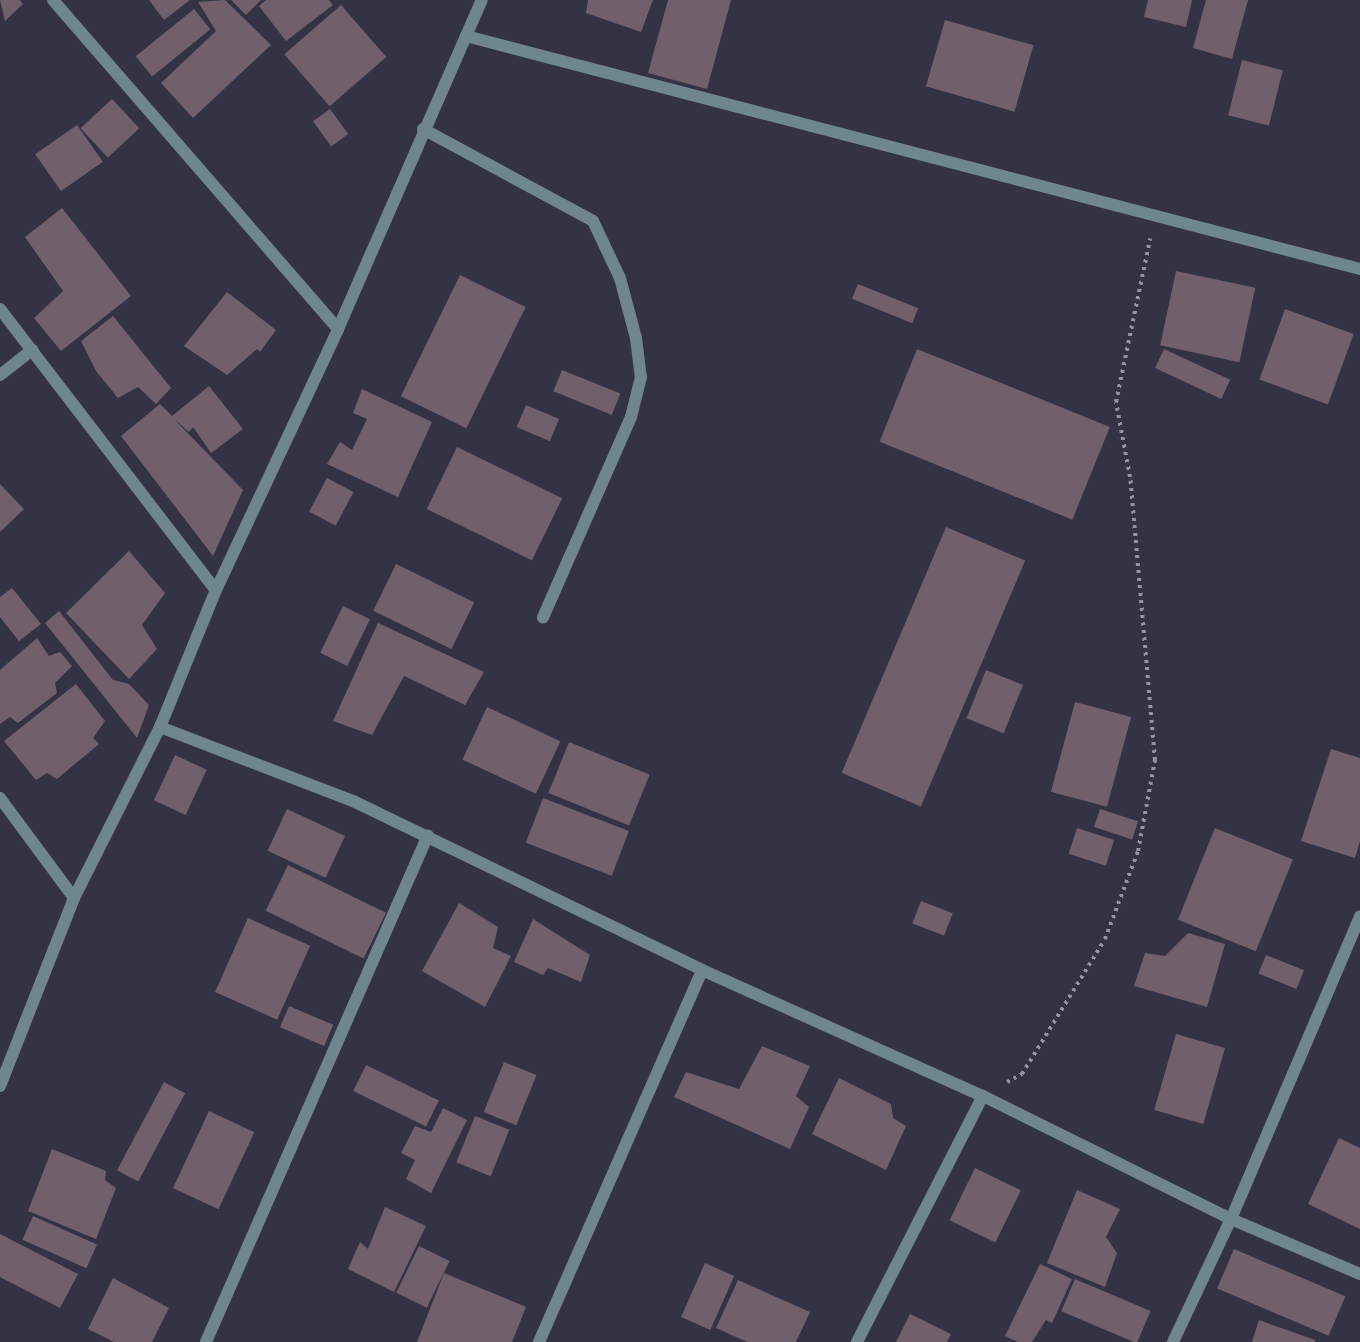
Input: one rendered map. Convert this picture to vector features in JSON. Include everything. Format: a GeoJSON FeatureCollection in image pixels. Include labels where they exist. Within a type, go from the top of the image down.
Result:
{"type":"FeatureCollection","features":[{"type":"Feature","properties":{"kind":"street"},"geometry":{"type":"LineString","coordinates":[[53,0],[338,329]]}},
{"type":"Feature","properties":{"kind":"street"},"geometry":{"type":"LineString","coordinates":[[0,1086],[74,898],[160,727],[216,590],[338,329],[423,129],[482,0]]}},
{"type":"Feature","properties":{"kind":"street"},"geometry":{"type":"LineString","coordinates":[[466,36],[1360,269]]}},
{"type":"Feature","properties":{"kind":"street"},"geometry":{"type":"LineString","coordinates":[[423,129],[593,221],[620,278],[636,338],[641,377],[631,417],[543,617]]}},
{"type":"Feature","properties":{"kind":"street"},"geometry":{"type":"LineString","coordinates":[[0,309],[216,590]]}},
{"type":"Feature","properties":{"kind":"street"},"geometry":{"type":"LineString","coordinates":[[0,375],[32,350]]}},
{"type":"Feature","properties":{"kind":"street"},"geometry":{"type":"LineString","coordinates":[[160,727],[428,835],[702,970],[983,1096],[1231,1219],[1360,1274]]}},
{"type":"Feature","properties":{"kind":"street"},"geometry":{"type":"LineString","coordinates":[[0,798],[74,898]]}},
{"type":"Feature","properties":{"kind":"street"},"geometry":{"type":"LineString","coordinates":[[206,1342],[428,835]]}},
{"type":"Feature","properties":{"kind":"street"},"geometry":{"type":"LineString","coordinates":[[1173,1342],[1231,1219],[1360,916]]}},
{"type":"Feature","properties":{"kind":"street"},"geometry":{"type":"LineString","coordinates":[[539,1342],[702,970]]}},
{"type":"Feature","properties":{"kind":"street"},"geometry":{"type":"LineString","coordinates":[[857,1342],[983,1096]]}},
{"type":"Feature","properties":{"kind":"path"},"geometry":{"type":"LineString","coordinates":[[983,1096],[1022,1074],[1105,939],[1138,851],[1155,760],[1130,477],[1116,402],[1155,217]]}},
{"type":"Feature","properties":{"kind":"building"},"geometry":{"type":"Polygon","coordinates":[[[0,0],[20,0],[23,4],[5,21],[0,0]]]}},
{"type":"Feature","properties":{"kind":"building"},"geometry":{"type":"Polygon","coordinates":[[[149,0],[190,0],[164,20],[149,0]]]}},
{"type":"Feature","properties":{"kind":"building"},"geometry":{"type":"Polygon","coordinates":[[[225,0],[271,45],[193,118],[161,83],[216,31],[198,2],[225,0]]]}},
{"type":"Feature","properties":{"kind":"building"},"geometry":{"type":"Polygon","coordinates":[[[231,0],[261,0],[246,15],[231,0]]]}},
{"type":"Feature","properties":{"kind":"building"},"geometry":{"type":"Polygon","coordinates":[[[266,0],[329,0],[333,5],[286,41],[259,6],[266,0]]]}},
{"type":"Feature","properties":{"kind":"building"},"geometry":{"type":"Polygon","coordinates":[[[588,0],[653,0],[641,32],[586,13],[588,0]]]}},
{"type":"Feature","properties":{"kind":"building"},"geometry":{"type":"Polygon","coordinates":[[[668,0],[731,0],[707,89],[648,73],[668,0]]]}},
{"type":"Feature","properties":{"kind":"building"},"geometry":{"type":"Polygon","coordinates":[[[1148,0],[1192,0],[1186,27],[1144,17],[1148,0]]]}},
{"type":"Feature","properties":{"kind":"building"},"geometry":{"type":"Polygon","coordinates":[[[1206,0],[1248,0],[1232,59],[1193,48],[1206,0]]]}},
{"type":"Feature","properties":{"kind":"building"},"geometry":{"type":"Polygon","coordinates":[[[341,5],[386,57],[330,106],[284,54],[341,5]]]}},
{"type":"Feature","properties":{"kind":"building"},"geometry":{"type":"Polygon","coordinates":[[[194,9],[210,29],[152,76],[136,56],[194,9]]]}},
{"type":"Feature","properties":{"kind":"building"},"geometry":{"type":"Polygon","coordinates":[[[945,20],[1033,45],[1014,112],[926,86],[945,20]]]}},
{"type":"Feature","properties":{"kind":"building"},"geometry":{"type":"Polygon","coordinates":[[[1242,60],[1283,70],[1269,125],[1228,115],[1242,60]]]}},
{"type":"Feature","properties":{"kind":"building"},"geometry":{"type":"Polygon","coordinates":[[[112,99],[139,128],[108,158],[81,128],[112,99]]]}},
{"type":"Feature","properties":{"kind":"building"},"geometry":{"type":"Polygon","coordinates":[[[330,109],[348,134],[331,146],[313,121],[330,109]]]}},
{"type":"Feature","properties":{"kind":"building"},"geometry":{"type":"Polygon","coordinates":[[[77,125],[103,162],[61,191],[35,154],[77,125]]]}},
{"type":"Feature","properties":{"kind":"building"},"geometry":{"type":"Polygon","coordinates":[[[62,208],[131,296],[61,351],[34,318],[63,291],[25,237],[62,208]]]}},
{"type":"Feature","properties":{"kind":"building"},"geometry":{"type":"Polygon","coordinates":[[[1176,271],[1255,288],[1239,362],[1160,345],[1176,271]]]}},
{"type":"Feature","properties":{"kind":"building"},"geometry":{"type":"Polygon","coordinates":[[[460,275],[526,307],[466,428],[401,396],[460,275]]]}},
{"type":"Feature","properties":{"kind":"building"},"geometry":{"type":"Polygon","coordinates":[[[858,284],[918,308],[912,323],[852,299],[858,284]]]}},
{"type":"Feature","properties":{"kind":"building"},"geometry":{"type":"Polygon","coordinates":[[[227,292],[276,330],[260,352],[257,349],[227,375],[184,346],[227,292]]]}},
{"type":"Feature","properties":{"kind":"building"},"geometry":{"type":"Polygon","coordinates":[[[1285,309],[1354,334],[1328,404],[1259,379],[1285,309]]]}},
{"type":"Feature","properties":{"kind":"building"},"geometry":{"type":"Polygon","coordinates":[[[113,316],[171,388],[156,404],[138,387],[118,398],[96,371],[81,341],[113,316]]]}},
{"type":"Feature","properties":{"kind":"building"},"geometry":{"type":"Polygon","coordinates":[[[917,349],[1110,427],[1072,520],[880,442],[917,349]]]}},
{"type":"Feature","properties":{"kind":"building"},"geometry":{"type":"Polygon","coordinates":[[[1164,349],[1230,380],[1221,399],[1155,368],[1164,349]]]}},
{"type":"Feature","properties":{"kind":"building"},"geometry":{"type":"Polygon","coordinates":[[[562,370],[620,394],[612,415],[553,391],[562,370]]]}},
{"type":"Feature","properties":{"kind":"building"},"geometry":{"type":"Polygon","coordinates":[[[209,386],[243,429],[211,453],[193,427],[189,432],[174,419],[243,490],[213,556],[121,436],[160,404],[172,416],[209,386]]]}},
{"type":"Feature","properties":{"kind":"building"},"geometry":{"type":"Polygon","coordinates":[[[362,389],[432,422],[398,497],[327,464],[340,442],[352,450],[367,419],[353,413],[362,389]]]}},
{"type":"Feature","properties":{"kind":"building"},"geometry":{"type":"Polygon","coordinates":[[[526,405],[559,419],[550,441],[517,427],[526,405]]]}},
{"type":"Feature","properties":{"kind":"building"},"geometry":{"type":"Polygon","coordinates":[[[457,447],[562,498],[532,560],[427,509],[457,447]]]}},
{"type":"Feature","properties":{"kind":"building"},"geometry":{"type":"Polygon","coordinates":[[[327,478],[353,492],[336,526],[309,512],[327,478]]]}},
{"type":"Feature","properties":{"kind":"building"},"geometry":{"type":"Polygon","coordinates":[[[0,484],[24,509],[0,532],[0,484]]]}},
{"type":"Feature","properties":{"kind":"building"},"geometry":{"type":"Polygon","coordinates":[[[946,527],[1025,561],[921,806],[842,773],[946,527]]]}},
{"type":"Feature","properties":{"kind":"building"},"geometry":{"type":"Polygon","coordinates":[[[129,551],[165,593],[142,625],[157,649],[129,679],[66,613],[129,551]]]}},
{"type":"Feature","properties":{"kind":"building"},"geometry":{"type":"Polygon","coordinates":[[[396,564],[474,602],[451,649],[373,611],[396,564]]]}},
{"type":"Feature","properties":{"kind":"building"},"geometry":{"type":"Polygon","coordinates":[[[12,588],[41,624],[19,641],[0,617],[0,597],[12,588]]]}},
{"type":"Feature","properties":{"kind":"building"},"geometry":{"type":"Polygon","coordinates":[[[343,606],[370,619],[347,666],[320,653],[343,606]]]}},
{"type":"Feature","properties":{"kind":"building"},"geometry":{"type":"Polygon","coordinates":[[[59,611],[113,680],[129,684],[149,705],[137,738],[45,623],[59,611]]]}},
{"type":"Feature","properties":{"kind":"building"},"geometry":{"type":"Polygon","coordinates":[[[378,623],[484,672],[465,705],[404,676],[372,735],[333,721],[378,623]]]}},
{"type":"Feature","properties":{"kind":"building"},"geometry":{"type":"Polygon","coordinates":[[[37,638],[49,656],[60,652],[72,666],[55,683],[57,693],[18,723],[10,717],[0,724],[0,670],[37,638]]]}},
{"type":"Feature","properties":{"kind":"building"},"geometry":{"type":"Polygon","coordinates":[[[986,670],[1023,685],[1004,733],[967,718],[986,670]]]}},
{"type":"Feature","properties":{"kind":"building"},"geometry":{"type":"Polygon","coordinates":[[[76,684],[105,721],[93,738],[99,744],[57,779],[47,773],[36,780],[4,741],[76,684]]]}},
{"type":"Feature","properties":{"kind":"building"},"geometry":{"type":"Polygon","coordinates":[[[1075,702],[1131,717],[1107,807],[1051,792],[1075,702]]]}},
{"type":"Feature","properties":{"kind":"building"},"geometry":{"type":"Polygon","coordinates":[[[487,707],[560,741],[536,794],[462,760],[487,707]]]}},
{"type":"Feature","properties":{"kind":"building"},"geometry":{"type":"Polygon","coordinates":[[[569,742],[650,775],[629,826],[548,793],[569,742]]]}},
{"type":"Feature","properties":{"kind":"building"},"geometry":{"type":"Polygon","coordinates":[[[1331,749],[1360,758],[1360,841],[1355,858],[1301,841],[1331,749]]]}},
{"type":"Feature","properties":{"kind":"building"},"geometry":{"type":"Polygon","coordinates":[[[175,755],[207,770],[186,815],[154,800],[175,755]]]}},
{"type":"Feature","properties":{"kind":"building"},"geometry":{"type":"Polygon","coordinates":[[[543,798],[629,831],[612,876],[526,843],[543,798]]]}},
{"type":"Feature","properties":{"kind":"building"},"geometry":{"type":"Polygon","coordinates":[[[287,809],[345,836],[326,878],[268,851],[287,809]]]}},
{"type":"Feature","properties":{"kind":"building"},"geometry":{"type":"Polygon","coordinates":[[[1100,809],[1138,821],[1132,839],[1094,827],[1100,809]]]}},
{"type":"Feature","properties":{"kind":"building"},"geometry":{"type":"Polygon","coordinates":[[[1077,828],[1114,840],[1106,866],[1069,854],[1077,828]]]}},
{"type":"Feature","properties":{"kind":"building"},"geometry":{"type":"Polygon","coordinates":[[[1215,828],[1293,859],[1256,951],[1178,920],[1215,828]]]}},
{"type":"Feature","properties":{"kind":"building"},"geometry":{"type":"Polygon","coordinates":[[[288,865],[386,913],[364,959],[266,911],[288,865]]]}},
{"type":"Feature","properties":{"kind":"building"},"geometry":{"type":"Polygon","coordinates":[[[921,901],[953,913],[944,936],[912,923],[921,901]]]}},
{"type":"Feature","properties":{"kind":"building"},"geometry":{"type":"Polygon","coordinates":[[[459,903],[498,927],[493,948],[511,956],[485,1007],[422,971],[459,903]]]}},
{"type":"Feature","properties":{"kind":"building"},"geometry":{"type":"Polygon","coordinates":[[[248,918],[310,946],[277,1020],[215,992],[248,918]]]}},
{"type":"Feature","properties":{"kind":"building"},"geometry":{"type":"Polygon","coordinates":[[[533,919],[590,955],[581,982],[548,968],[543,975],[514,962],[533,919]]]}},
{"type":"Feature","properties":{"kind":"building"},"geometry":{"type":"Polygon","coordinates":[[[1188,933],[1225,944],[1207,1007],[1134,986],[1145,953],[1165,956],[1188,933]]]}},
{"type":"Feature","properties":{"kind":"building"},"geometry":{"type":"Polygon","coordinates":[[[1266,955],[1304,970],[1297,989],[1259,974],[1266,955]]]}},
{"type":"Feature","properties":{"kind":"building"},"geometry":{"type":"Polygon","coordinates":[[[289,1006],[333,1025],[324,1046],[280,1027],[289,1006]]]}},
{"type":"Feature","properties":{"kind":"building"},"geometry":{"type":"Polygon","coordinates":[[[1176,1034],[1225,1048],[1203,1124],[1154,1110],[1176,1034]]]}},
{"type":"Feature","properties":{"kind":"building"},"geometry":{"type":"Polygon","coordinates":[[[762,1046],[810,1066],[796,1096],[809,1107],[790,1149],[674,1097],[686,1072],[739,1089],[762,1046]]]}},
{"type":"Feature","properties":{"kind":"building"},"geometry":{"type":"Polygon","coordinates":[[[504,1062],[536,1075],[516,1125],[484,1112],[504,1062]]]}},
{"type":"Feature","properties":{"kind":"building"},"geometry":{"type":"Polygon","coordinates":[[[366,1065],[439,1101],[426,1127],[353,1091],[366,1065]]]}},
{"type":"Feature","properties":{"kind":"building"},"geometry":{"type":"Polygon","coordinates":[[[839,1078],[891,1104],[893,1118],[906,1126],[886,1170],[812,1134],[839,1078]]]}},
{"type":"Feature","properties":{"kind":"building"},"geometry":{"type":"Polygon","coordinates":[[[164,1082],[185,1093],[138,1182],[117,1170],[164,1082]]]}},
{"type":"Feature","properties":{"kind":"building"},"geometry":{"type":"Polygon","coordinates":[[[443,1108],[467,1120],[431,1193],[406,1179],[415,1160],[401,1153],[415,1126],[431,1132],[443,1108]]]}},
{"type":"Feature","properties":{"kind":"building"},"geometry":{"type":"Polygon","coordinates":[[[209,1111],[254,1132],[218,1209],[173,1188],[209,1111]]]}},
{"type":"Feature","properties":{"kind":"building"},"geometry":{"type":"Polygon","coordinates":[[[475,1116],[509,1130],[491,1176],[456,1162],[475,1116]]]}},
{"type":"Feature","properties":{"kind":"building"},"geometry":{"type":"Polygon","coordinates":[[[1339,1138],[1360,1148],[1360,1229],[1308,1204],[1339,1138]]]}},
{"type":"Feature","properties":{"kind":"building"},"geometry":{"type":"Polygon","coordinates":[[[52,1149],[106,1171],[105,1180],[116,1188],[96,1239],[28,1211],[52,1149]]]}},
{"type":"Feature","properties":{"kind":"building"},"geometry":{"type":"Polygon","coordinates":[[[975,1168],[1021,1190],[995,1242],[950,1220],[975,1168]]]}},
{"type":"Feature","properties":{"kind":"building"},"geometry":{"type":"Polygon","coordinates":[[[1077,1190],[1120,1209],[1106,1237],[1117,1253],[1105,1287],[1047,1263],[1077,1190]]]}},
{"type":"Feature","properties":{"kind":"building"},"geometry":{"type":"Polygon","coordinates":[[[385,1207],[426,1226],[394,1292],[348,1269],[360,1242],[368,1249],[385,1207]]]}},
{"type":"Feature","properties":{"kind":"building"},"geometry":{"type":"Polygon","coordinates":[[[33,1216],[97,1244],[86,1268],[22,1240],[33,1216]]]}},
{"type":"Feature","properties":{"kind":"building"},"geometry":{"type":"Polygon","coordinates":[[[0,1234],[78,1274],[60,1308],[0,1277],[0,1234]]]}},
{"type":"Feature","properties":{"kind":"building"},"geometry":{"type":"Polygon","coordinates":[[[419,1246],[450,1261],[427,1308],[396,1293],[419,1246]]]}},
{"type":"Feature","properties":{"kind":"building"},"geometry":{"type":"Polygon","coordinates":[[[1234,1249],[1345,1296],[1329,1336],[1217,1289],[1234,1249]]]}},
{"type":"Feature","properties":{"kind":"building"},"geometry":{"type":"Polygon","coordinates":[[[705,1263],[734,1276],[710,1330],[681,1317],[705,1263]]]}},
{"type":"Feature","properties":{"kind":"building"},"geometry":{"type":"Polygon","coordinates":[[[1040,1264],[1072,1279],[1052,1323],[1046,1320],[1032,1342],[1018,1342],[1005,1336],[1040,1264]]]}},
{"type":"Feature","properties":{"kind":"building"},"geometry":{"type":"Polygon","coordinates":[[[444,1273],[526,1307],[512,1342],[417,1342],[444,1273]]]}},
{"type":"Feature","properties":{"kind":"building"},"geometry":{"type":"Polygon","coordinates":[[[113,1278],[169,1308],[152,1342],[114,1342],[88,1329],[113,1278]]]}},
{"type":"Feature","properties":{"kind":"building"},"geometry":{"type":"Polygon","coordinates":[[[1075,1279],[1150,1311],[1137,1342],[1061,1311],[1075,1279]]]}},
{"type":"Feature","properties":{"kind":"building"},"geometry":{"type":"Polygon","coordinates":[[[738,1280],[810,1312],[796,1342],[747,1342],[716,1328],[738,1280]]]}},
{"type":"Feature","properties":{"kind":"building"},"geometry":{"type":"Polygon","coordinates":[[[910,1314],[951,1334],[947,1342],[896,1342],[910,1314]]]}},
{"type":"Feature","properties":{"kind":"building"},"geometry":{"type":"Polygon","coordinates":[[[1259,1320],[1315,1340],[1315,1342],[1252,1342],[1259,1320]]]}}]}
